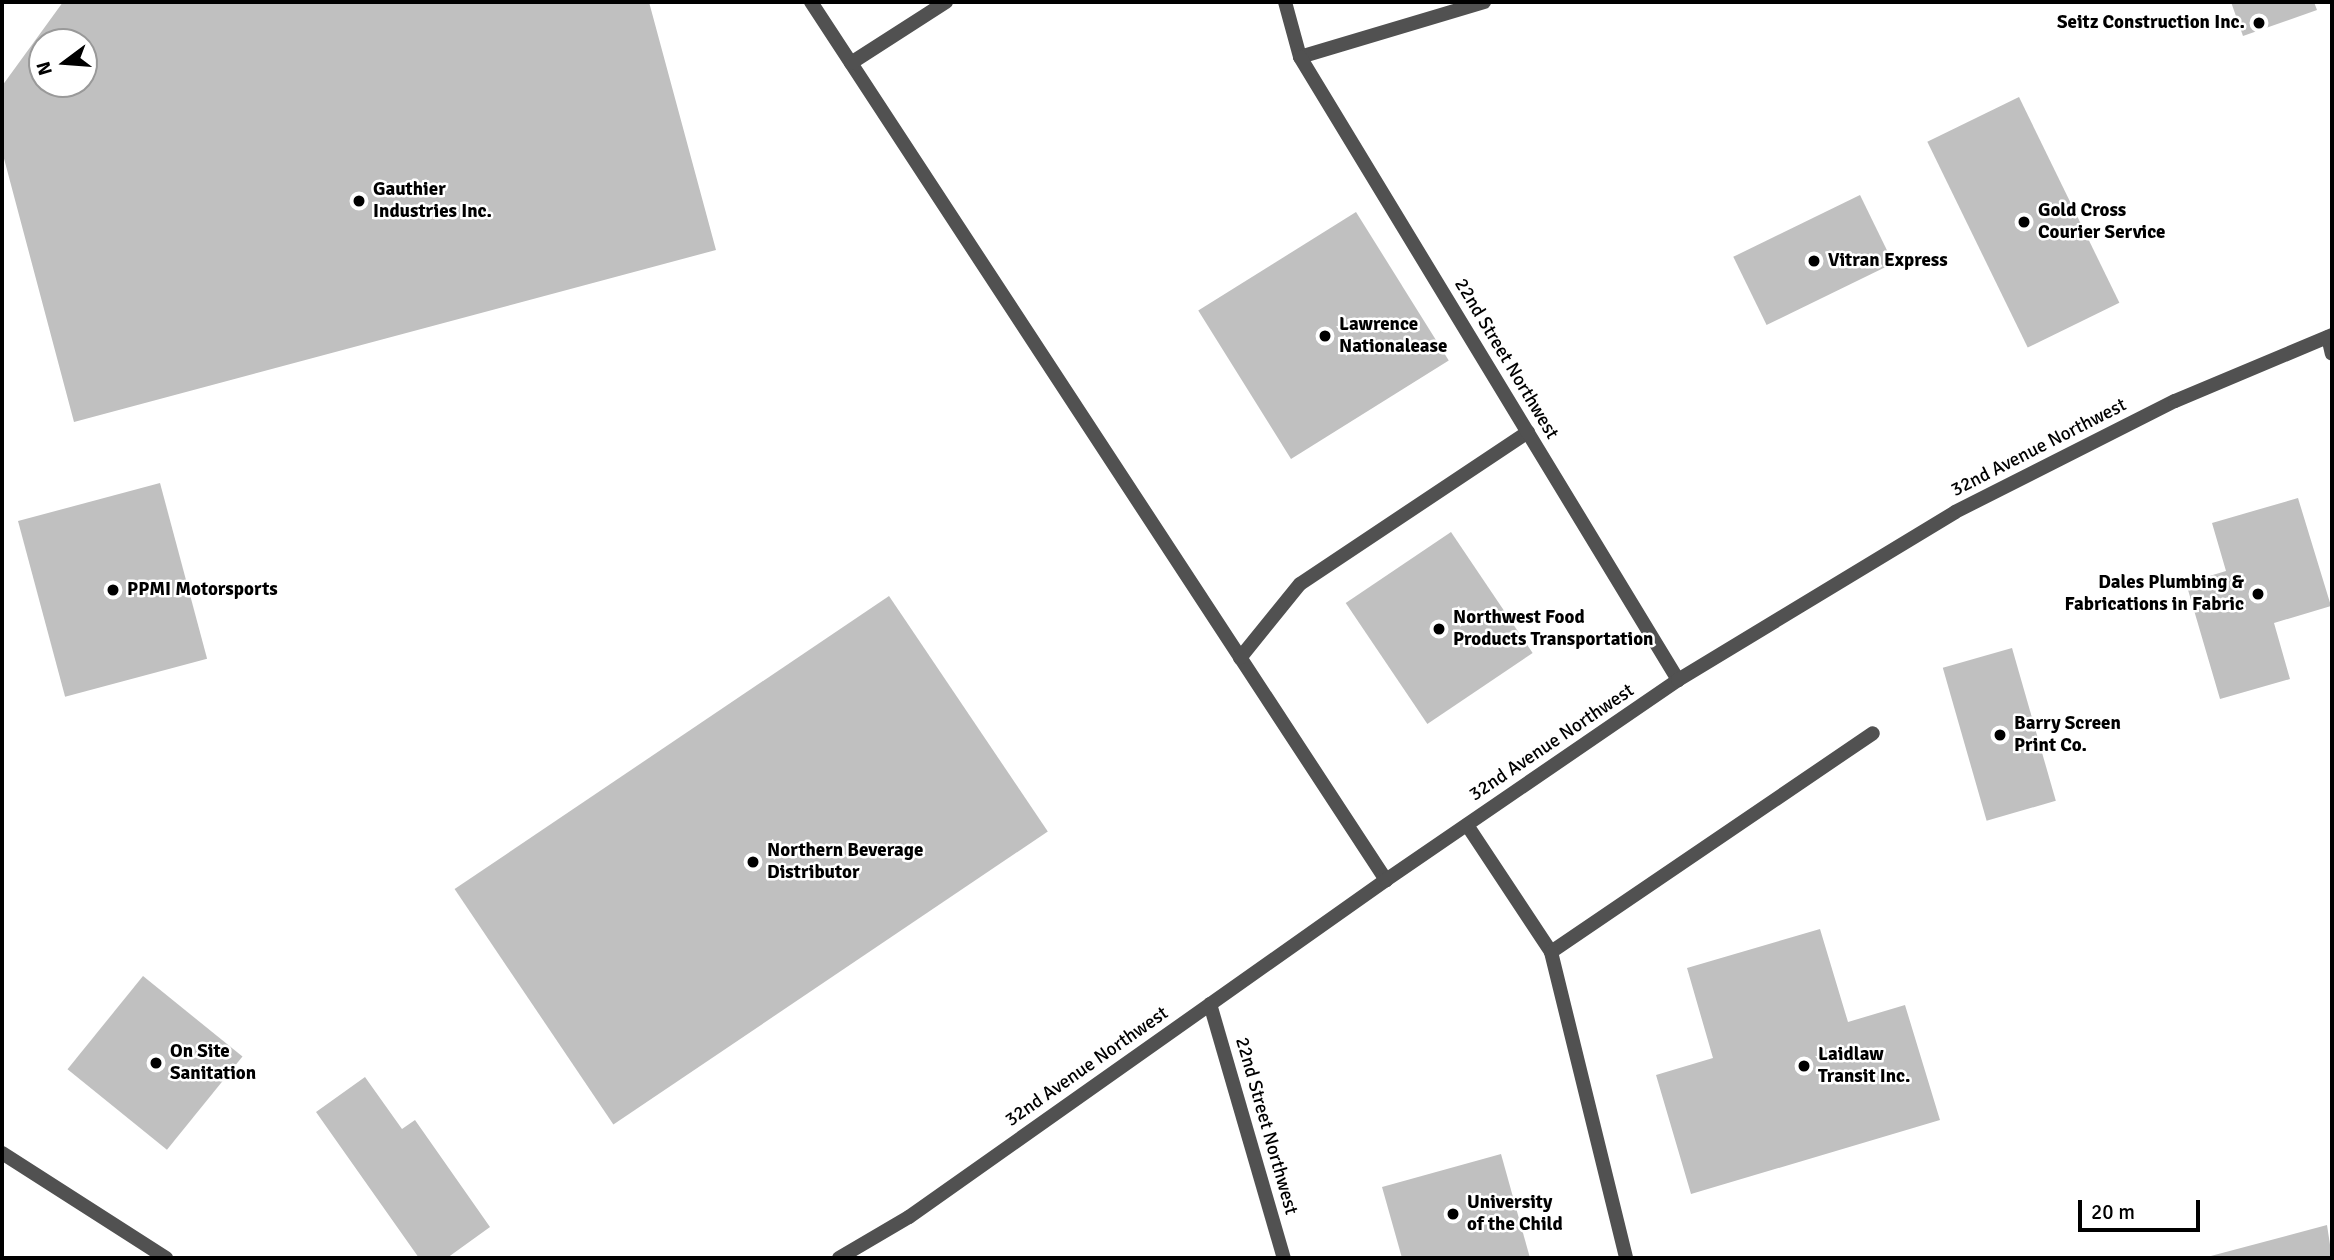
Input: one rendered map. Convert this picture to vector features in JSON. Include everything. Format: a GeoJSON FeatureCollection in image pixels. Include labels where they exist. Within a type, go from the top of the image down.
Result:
{"type":"FeatureCollection","features":[{"type":"Feature","properties":{"kind":"street"},"geometry":{"type":"LineString","coordinates":[[811,2],[1386,880]]}},
{"type":"Feature","properties":{"kind":"street"},"geometry":{"type":"LineString","coordinates":[[851,63],[946,2]]}},
{"type":"Feature","properties":{"kind":"street","name":"22nd Street Northwest"},"geometry":{"type":"LineString","coordinates":[[1285,2],[1300,57],[1678,681]]}},
{"type":"Feature","properties":{"kind":"street"},"geometry":{"type":"LineString","coordinates":[[1300,57],[1484,2]]}},
{"type":"Feature","properties":{"kind":"street"},"geometry":{"type":"LineString","coordinates":[[2330,336],[2332,354]]}},
{"type":"Feature","properties":{"kind":"street","name":"32nd Avenue Northwest"},"geometry":{"type":"LineString","coordinates":[[839,1258],[909,1217],[1386,880],[1678,681],[1955,512],[2175,401],[2330,336]]}},
{"type":"Feature","properties":{"kind":"street"},"geometry":{"type":"LineString","coordinates":[[1240,658],[1300,584],[1528,432]]}},
{"type":"Feature","properties":{"kind":"street"},"geometry":{"type":"LineString","coordinates":[[1551,952],[1873,733]]}},
{"type":"Feature","properties":{"kind":"street"},"geometry":{"type":"LineString","coordinates":[[1467,825],[1551,952],[1626,1258]]}},
{"type":"Feature","properties":{"kind":"street","name":"22nd Street Northwest"},"geometry":{"type":"LineString","coordinates":[[1210,1004],[1284,1258]]}},
{"type":"Feature","properties":{"kind":"street"},"geometry":{"type":"LineString","coordinates":[[2,1153],[166,1258]]}},
{"type":"Feature","properties":{"kind":"building","name":"Gauthier Industries Inc."},"geometry":{"type":"Polygon","coordinates":[[[63,2],[649,2],[716,250],[74,422],[2,151],[2,86],[28,50],[28,98],[98,98],[98,28],[44,28],[63,2]]]}},
{"type":"Feature","properties":{"kind":"building","name":"Seitz Construction Inc."},"geometry":{"type":"Polygon","coordinates":[[[2231,2],[2314,2],[2317,10],[2243,36],[2231,2]]]}},
{"type":"Feature","properties":{"kind":"building","name":"Gold Cross Courier Service"},"geometry":{"type":"Polygon","coordinates":[[[2019,97],[2119,303],[2028,348],[1927,142],[2019,97]]]}},
{"type":"Feature","properties":{"kind":"building","name":"Vitran Express"},"geometry":{"type":"Polygon","coordinates":[[[1860,195],[1893,263],[1767,325],[1733,257],[1860,195]]]}},
{"type":"Feature","properties":{"kind":"building","name":"Lawrence Nationalease"},"geometry":{"type":"Polygon","coordinates":[[[1356,212],[1449,360],[1291,459],[1198,311],[1356,212]]]}},
{"type":"Feature","properties":{"kind":"building","name":"PPMI Motorsports"},"geometry":{"type":"Polygon","coordinates":[[[160,483],[207,659],[65,697],[18,521],[160,483]]]}},
{"type":"Feature","properties":{"kind":"building","name":"Dales Plumbing & Fabrications in Fabric"},"geometry":{"type":"Polygon","coordinates":[[[2298,498],[2331,606],[2274,623],[2290,679],[2220,699],[2186,583],[2226,571],[2212,523],[2298,498]]]}},
{"type":"Feature","properties":{"kind":"building","name":"Northwest Food Products Transportation"},"geometry":{"type":"Polygon","coordinates":[[[1451,532],[1533,653],[1427,724],[1346,603],[1451,532]]]}},
{"type":"Feature","properties":{"kind":"building","name":"Northern Beverage Distributor"},"geometry":{"type":"Polygon","coordinates":[[[889,596],[1048,831],[613,1124],[455,889],[889,596]]]}},
{"type":"Feature","properties":{"kind":"building","name":"Barry Screen Print Co."},"geometry":{"type":"Polygon","coordinates":[[[2012,648],[2056,801],[1987,821],[1943,668],[2012,648]]]}},
{"type":"Feature","properties":{"kind":"building","name":"Laidlaw Transit Inc."},"geometry":{"type":"Polygon","coordinates":[[[1820,929],[1848,1022],[1905,1005],[1940,1120],[1691,1194],[1656,1075],[1713,1058],[1687,968],[1820,929]]]}},
{"type":"Feature","properties":{"kind":"building","name":"On Site Sanitation"},"geometry":{"type":"Polygon","coordinates":[[[143,976],[242,1057],[167,1150],[67,1069],[143,976]]]}},
{"type":"Feature","properties":{"kind":"building"},"geometry":{"type":"Polygon","coordinates":[[[365,1077],[402,1129],[415,1120],[490,1227],[447,1258],[419,1258],[316,1112],[365,1077]]]}},
{"type":"Feature","properties":{"kind":"building","name":"University of the Child"},"geometry":{"type":"Polygon","coordinates":[[[1501,1154],[1530,1258],[1402,1258],[1382,1187],[1501,1154]]]}},
{"type":"Feature","properties":{"kind":"building"},"geometry":{"type":"Polygon","coordinates":[[[2327,1225],[2332,1258],[2207,1258],[2207,1257],[2327,1225]]]}},
{"type":"Feature","properties":{"kind":"place","name":"Seitz Construction Inc."},"geometry":{"type":"Point","coordinates":[2259,23]}},
{"type":"Feature","properties":{"kind":"place","name":"Gauthier Industries Inc."},"geometry":{"type":"Point","coordinates":[359,201]}},
{"type":"Feature","properties":{"kind":"place","name":"Gold Cross Courier Service"},"geometry":{"type":"Point","coordinates":[2024,222]}},
{"type":"Feature","properties":{"kind":"place","name":"Vitran Express"},"geometry":{"type":"Point","coordinates":[1814,261]}},
{"type":"Feature","properties":{"kind":"place","name":"Lawrence Nationalease"},"geometry":{"type":"Point","coordinates":[1325,336]}},
{"type":"Feature","properties":{"kind":"place","name":"PPMI Motorsports"},"geometry":{"type":"Point","coordinates":[113,590]}},
{"type":"Feature","properties":{"kind":"place","name":"Dales Plumbing & Fabrications in Fabric"},"geometry":{"type":"Point","coordinates":[2258,594]}},
{"type":"Feature","properties":{"kind":"place","name":"Northwest Food Products Transportation"},"geometry":{"type":"Point","coordinates":[1439,629]}},
{"type":"Feature","properties":{"kind":"place","name":"Barry Screen Print Co."},"geometry":{"type":"Point","coordinates":[2000,735]}},
{"type":"Feature","properties":{"kind":"place","name":"Northern Beverage Distributor"},"geometry":{"type":"Point","coordinates":[753,862]}},
{"type":"Feature","properties":{"kind":"place","name":"On Site Sanitation"},"geometry":{"type":"Point","coordinates":[156,1063]}},
{"type":"Feature","properties":{"kind":"place","name":"Laidlaw Transit Inc."},"geometry":{"type":"Point","coordinates":[1804,1066]}},
{"type":"Feature","properties":{"kind":"place","name":"University of the Child"},"geometry":{"type":"Point","coordinates":[1453,1214]}}]}
